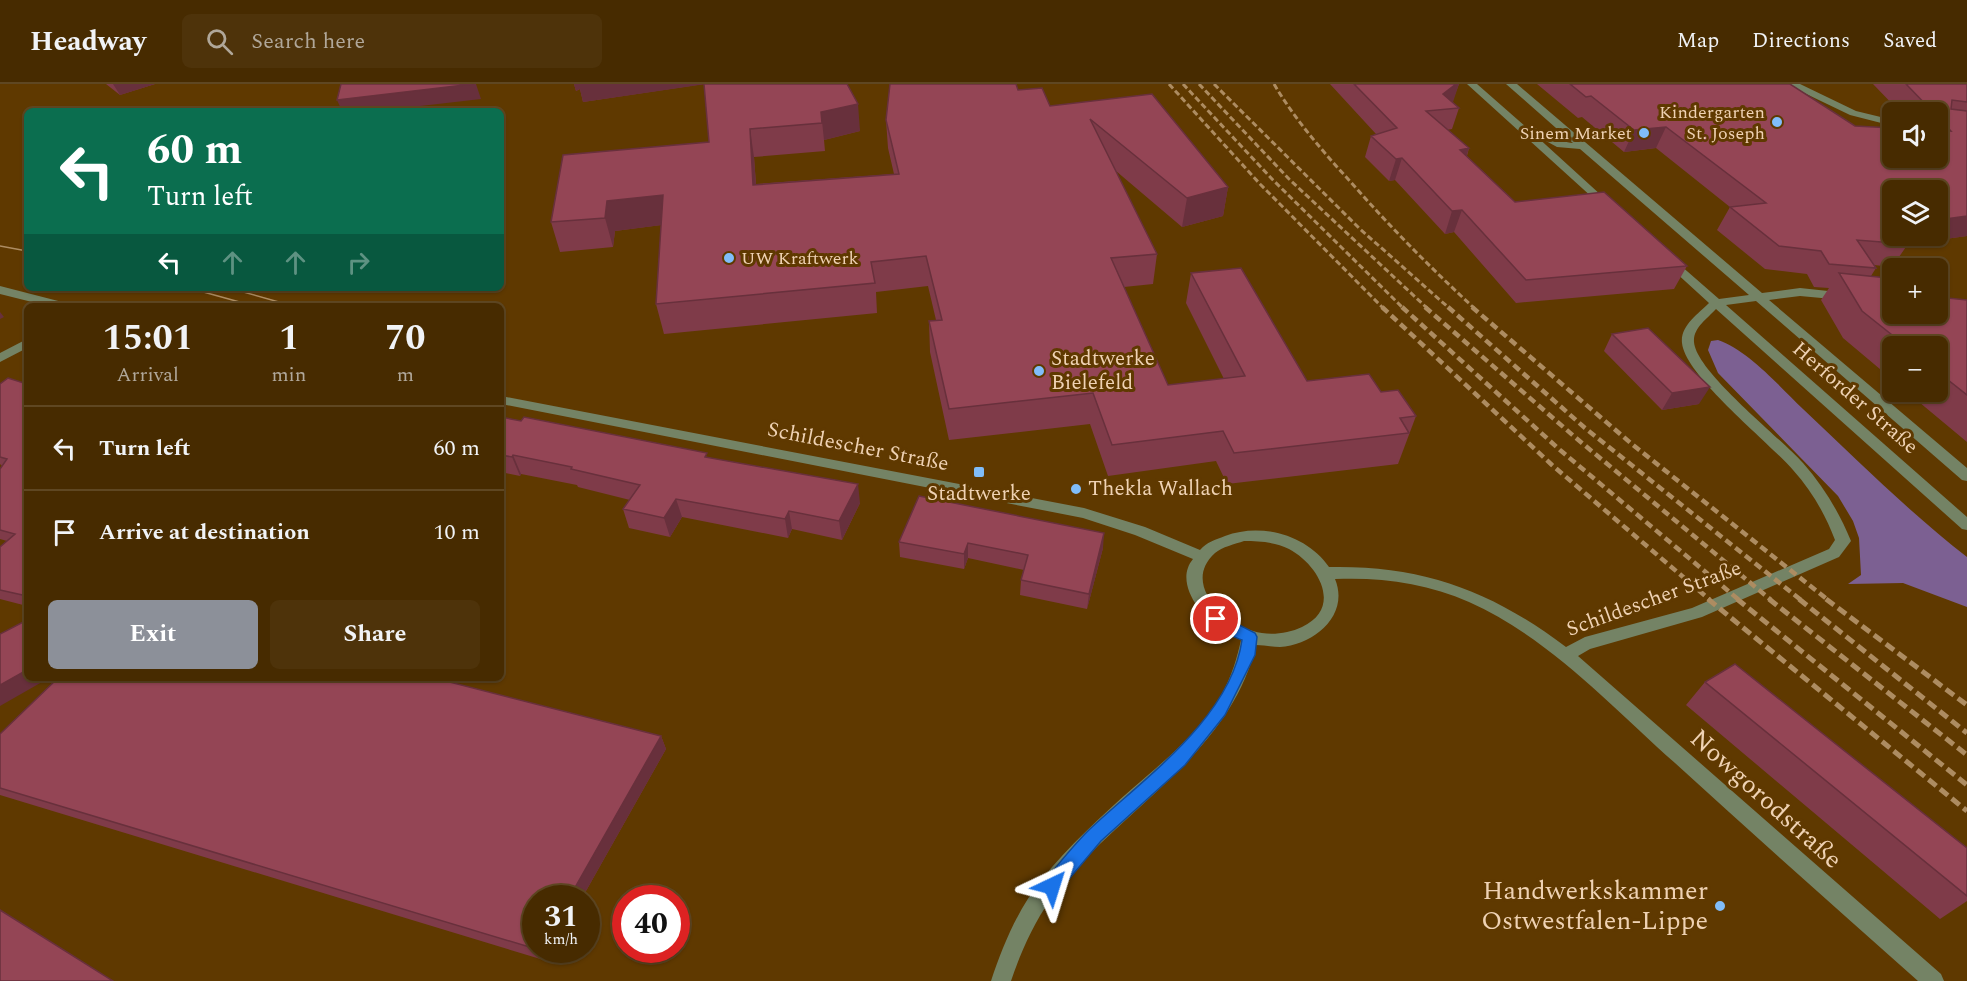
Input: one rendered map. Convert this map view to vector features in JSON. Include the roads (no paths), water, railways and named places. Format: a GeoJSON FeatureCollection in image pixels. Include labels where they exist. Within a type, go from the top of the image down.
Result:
{"type":"FeatureCollection","features":[{"type":"Feature","properties":{"kind":"street"},"geometry":{"type":"LineString","coordinates":[[1472,84],[1621,217]]}},
{"type":"Feature","properties":{"kind":"street","name":"Herforder Straße"},"geometry":{"type":"LineString","coordinates":[[1511,84],[1967,476]]}},
{"type":"Feature","properties":{"kind":"street"},"geometry":{"type":"LineString","coordinates":[[1744,84],[1800,87],[1853,113],[1882,120]]}},
{"type":"Feature","properties":{"kind":"street"},"geometry":{"type":"LineString","coordinates":[[1520,125],[1539,131],[1561,145],[1584,146]]}},
{"type":"Feature","properties":{"kind":"street","name":"Herforder Straße"},"geometry":{"type":"LineString","coordinates":[[1655,248],[1967,525]]}},
{"type":"Feature","properties":{"kind":"street"},"geometry":{"type":"LineString","coordinates":[[0,290],[50,303]]}},
{"type":"Feature","properties":{"kind":"street"},"geometry":{"type":"LineString","coordinates":[[1715,303],[1800,292],[1858,297]]}},
{"type":"Feature","properties":{"kind":"street","name":"Schildescher Straße"},"geometry":{"type":"LineString","coordinates":[[1327,573],[1405,577],[1429,581],[1462,592],[1493,607],[1564,656],[1585,644],[1696,613],[1834,553],[1843,541],[1837,521],[1809,480],[1692,357],[1688,343],[1689,331],[1715,303]]}},
{"type":"Feature","properties":{"kind":"street"},"geometry":{"type":"LineString","coordinates":[[0,358],[24,346]]}},
{"type":"Feature","properties":{"kind":"street","name":"Schildescher Straße"},"geometry":{"type":"LineString","coordinates":[[504,401],[1084,513],[1140,531],[1201,556]]}},
{"type":"Feature","properties":{"kind":"street"},"geometry":{"type":"LineString","coordinates":[[1261,536],[1296,546],[1311,556],[1327,573],[1332,588],[1331,608],[1320,624],[1301,636],[1277,640],[1250,637],[1225,626],[1206,611],[1195,592],[1194,573],[1201,556],[1226,539],[1261,536]]}},
{"type":"Feature","properties":{"kind":"street"},"geometry":{"type":"LineString","coordinates":[[1001,981],[1037,902],[1095,835],[1185,754],[1220,711],[1247,655],[1250,637]]}},
{"type":"Feature","properties":{"kind":"street","name":"Nowgorodstraße"},"geometry":{"type":"LineString","coordinates":[[1564,656],[1934,981]]}},
{"type":"Feature","properties":{"kind":"tram line"},"geometry":{"type":"LineString","coordinates":[[0,246],[24,250]]}},
{"type":"Feature","properties":{"kind":"tram line"},"geometry":{"type":"LineString","coordinates":[[200,291],[243,303]]}},
{"type":"Feature","properties":{"kind":"tram line"},"geometry":{"type":"LineString","coordinates":[[240,291],[282,303]]}},
{"type":"Feature","properties":{"kind":"railway"},"geometry":{"type":"LineString","coordinates":[[1169,84],[1260,184],[1382,307]]}},
{"type":"Feature","properties":{"kind":"railway"},"geometry":{"type":"LineString","coordinates":[[1183,84],[1273,180],[1403,308]]}},
{"type":"Feature","properties":{"kind":"railway"},"geometry":{"type":"LineString","coordinates":[[1199,84],[1289,179],[1427,308]]}},
{"type":"Feature","properties":{"kind":"railway"},"geometry":{"type":"LineString","coordinates":[[1214,84],[1360,229],[1449,308]]}},
{"type":"Feature","properties":{"kind":"railway"},"geometry":{"type":"LineString","coordinates":[[1274,84],[1302,126],[1371,205],[1474,308]]}},
{"type":"Feature","properties":{"kind":"railway"},"geometry":{"type":"LineString","coordinates":[[1382,307],[1552,465],[1710,600]]}},
{"type":"Feature","properties":{"kind":"railway"},"geometry":{"type":"LineString","coordinates":[[1402,307],[1560,450],[1739,600]]}},
{"type":"Feature","properties":{"kind":"railway"},"geometry":{"type":"LineString","coordinates":[[1425,307],[1576,438],[1771,600]]}},
{"type":"Feature","properties":{"kind":"railway"},"geometry":{"type":"LineString","coordinates":[[1448,307],[1585,428],[1801,600]]}},
{"type":"Feature","properties":{"kind":"railway"},"geometry":{"type":"LineString","coordinates":[[1472,307],[1633,445],[1828,600]]}},
{"type":"Feature","properties":{"kind":"railway"},"geometry":{"type":"LineString","coordinates":[[1708,599],[1967,811]]}},
{"type":"Feature","properties":{"kind":"railway"},"geometry":{"type":"LineString","coordinates":[[1737,599],[1967,785]]}},
{"type":"Feature","properties":{"kind":"railway"},"geometry":{"type":"LineString","coordinates":[[1769,599],[1967,755]]}},
{"type":"Feature","properties":{"kind":"railway"},"geometry":{"type":"LineString","coordinates":[[1799,599],[1967,733]]}},
{"type":"Feature","properties":{"kind":"railway"},"geometry":{"type":"LineString","coordinates":[[1826,599],[1967,705]]}},
{"type":"Feature","properties":{"kind":"place","name":"Kindergarten St. Joseph"},"geometry":{"type":"Point","coordinates":[1777,122]}},
{"type":"Feature","properties":{"kind":"place","name":"Sinem Market"},"geometry":{"type":"Point","coordinates":[1644,133]}},
{"type":"Feature","properties":{"kind":"place","name":"UW Kraftwerk"},"geometry":{"type":"Point","coordinates":[729,258]}},
{"type":"Feature","properties":{"kind":"place","name":"Stadtwerke Bielefeld"},"geometry":{"type":"Point","coordinates":[1039,371]}},
{"type":"Feature","properties":{"kind":"place","name":"Stadtwerke"},"geometry":{"type":"Point","coordinates":[979,472]}},
{"type":"Feature","properties":{"kind":"place","name":"Thekla Wallach"},"geometry":{"type":"Point","coordinates":[1076,489]}},
{"type":"Feature","properties":{"kind":"place","name":"Handwerkskammer Ostwestfalen-Lippe"},"geometry":{"type":"Point","coordinates":[1720,906]}}]}
